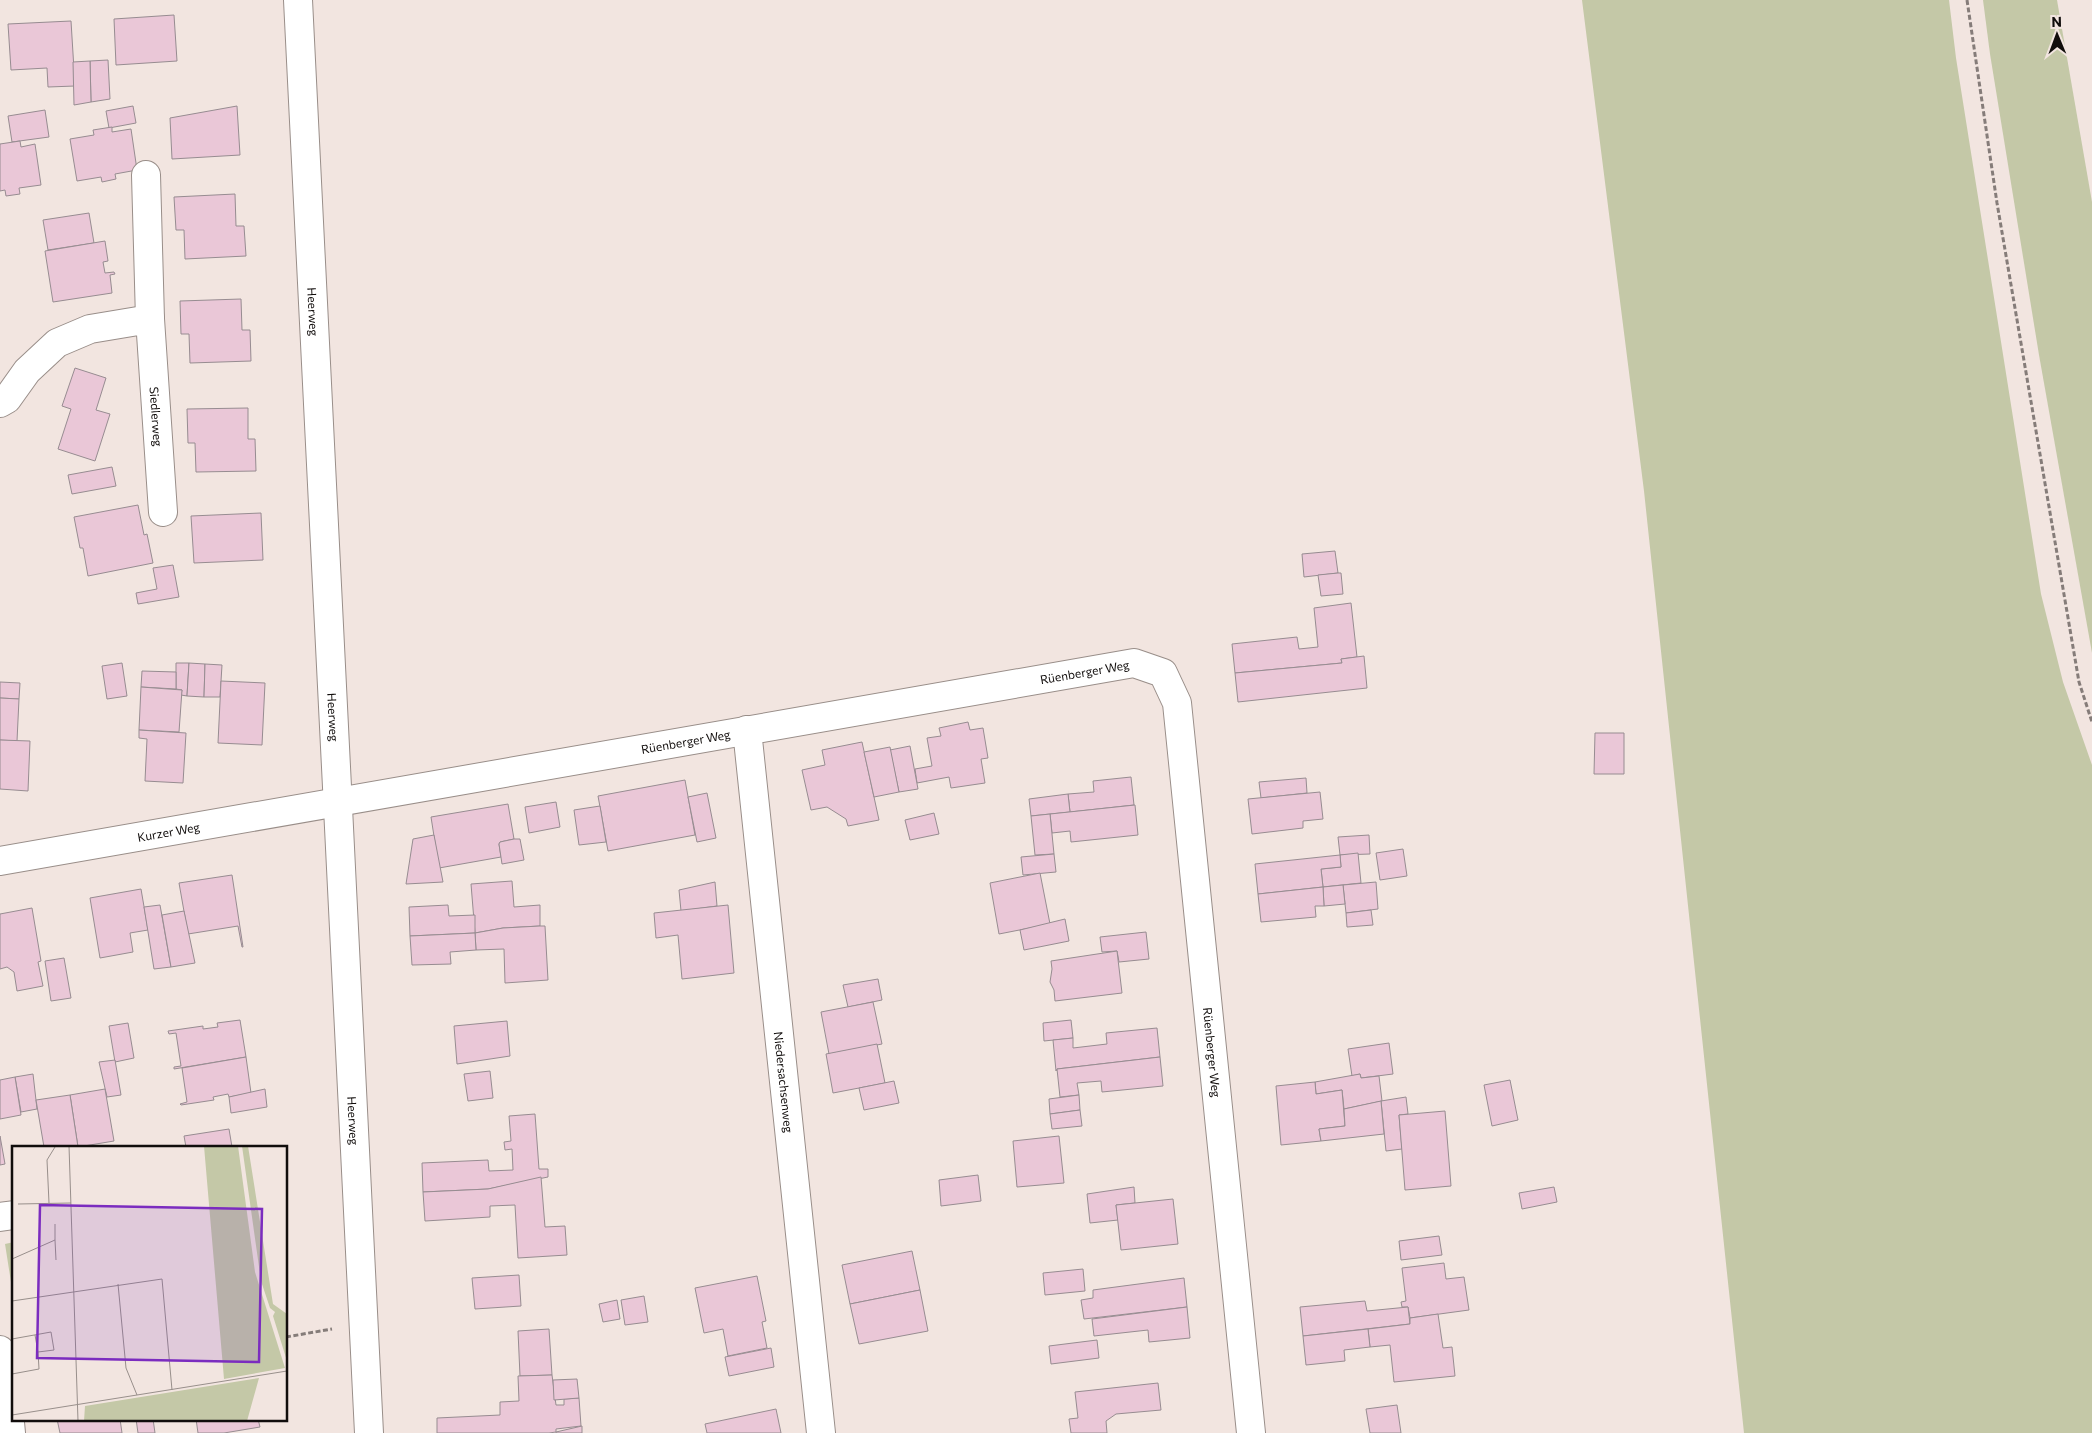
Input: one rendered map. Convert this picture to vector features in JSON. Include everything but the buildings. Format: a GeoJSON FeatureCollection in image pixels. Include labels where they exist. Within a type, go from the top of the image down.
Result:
{"type":"FeatureCollection","features":[{"type":"Feature","properties":{"kind":"street","name":"Heerweg"},"geometry":{"type":"LineString","coordinates":[[298,0],[369,1433]]}},
{"type":"Feature","properties":{"kind":"street","name":"Siedlerweg"},"geometry":{"type":"LineString","coordinates":[[146,175],[150,319],[163,512]]}},
{"type":"Feature","properties":{"kind":"street"},"geometry":{"type":"LineString","coordinates":[[0,403],[7,399],[27,371],[57,343],[90,329],[150,319]]}},
{"type":"Feature","properties":{"kind":"street","name":"Rüenberger Weg"},"geometry":{"type":"LineString","coordinates":[[338,802],[1134,663],[1163,673],[1177,703],[1251,1433]]}},
{"type":"Feature","properties":{"kind":"street","name":"Niedersachsenweg"},"geometry":{"type":"LineString","coordinates":[[747,730],[821,1433]]}},
{"type":"Feature","properties":{"kind":"street","name":"Kurzer Weg"},"geometry":{"type":"LineString","coordinates":[[0,861],[338,802]]}},
{"type":"Feature","properties":{"kind":"street"},"geometry":{"type":"LineString","coordinates":[[0,1350],[10,1380],[11,1433]]}},
{"type":"Feature","properties":{"kind":"path"},"geometry":{"type":"LineString","coordinates":[[1967,0],[1997,203],[2077,672],[2092,722]]}},
{"type":"Feature","properties":{"kind":"path"},"geometry":{"type":"LineString","coordinates":[[288,1336],[365,1324]]}},
{"type":"Feature","properties":{"kind":"green space"},"geometry":{"type":"Polygon","coordinates":[[[1582,0],[1949,0],[1956,58],[2041,594],[2063,682],[2092,765],[2092,1433],[1744,1433],[1644,491],[1582,0]]]}},
{"type":"Feature","properties":{"kind":"green space"},"geometry":{"type":"Polygon","coordinates":[[[1983,0],[2057,0],[2092,202],[2092,653],[2039,355],[1983,0]]]}},
{"type":"Feature","properties":{"kind":"green space"},"geometry":{"type":"Polygon","coordinates":[[[12,1242],[12,1288],[5,1244],[12,1242]]]}}]}
